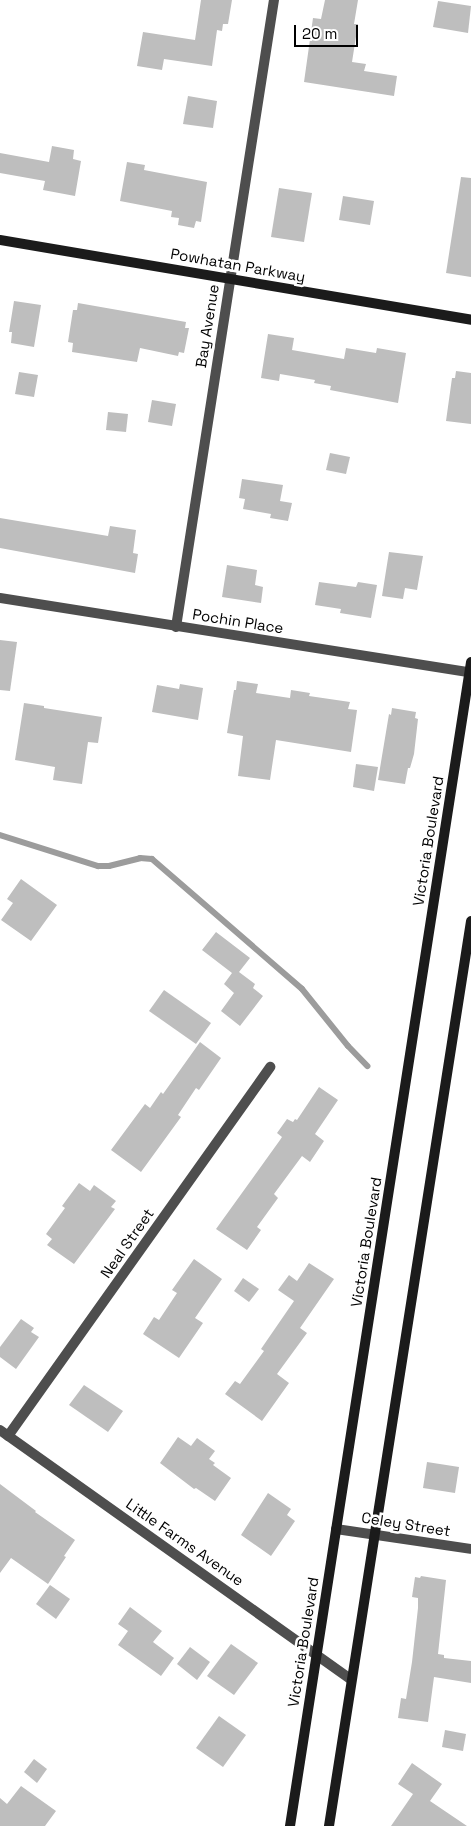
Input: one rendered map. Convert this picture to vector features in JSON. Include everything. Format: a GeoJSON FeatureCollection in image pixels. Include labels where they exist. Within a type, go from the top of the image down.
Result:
{"type":"FeatureCollection","features":[{"type":"Feature","properties":{"kind":"main road","name":"Powhatan Parkway"},"geometry":{"type":"LineString","coordinates":[[0,240],[471,320]]}},
{"type":"Feature","properties":{"kind":"main road","name":"Victoria Boulevard"},"geometry":{"type":"LineString","coordinates":[[290,1826],[471,662]]}},
{"type":"Feature","properties":{"kind":"main road"},"geometry":{"type":"LineString","coordinates":[[329,1826],[471,921]]}},
{"type":"Feature","properties":{"kind":"street","name":"Bay Avenue"},"geometry":{"type":"LineString","coordinates":[[176,627],[274,0]]}},
{"type":"Feature","properties":{"kind":"street","name":"Pochin Place"},"geometry":{"type":"LineString","coordinates":[[0,598],[470,673]]}},
{"type":"Feature","properties":{"kind":"street","name":"Neal Street"},"geometry":{"type":"LineString","coordinates":[[4,1433],[270,1066]]}},
{"type":"Feature","properties":{"kind":"street","name":"Little Farms Avenue"},"geometry":{"type":"LineString","coordinates":[[4,1433],[351,1679]]}},
{"type":"Feature","properties":{"kind":"street","name":"Celey Street"},"geometry":{"type":"LineString","coordinates":[[336,1529],[471,1549]]}},
{"type":"Feature","properties":{"kind":"building"},"geometry":{"type":"Polygon","coordinates":[[[201,0],[232,0],[228,24],[223,24],[222,31],[217,30],[212,66],[164,59],[162,70],[137,66],[143,32],[195,40],[201,0]]]}},
{"type":"Feature","properties":{"kind":"building"},"geometry":{"type":"Polygon","coordinates":[[[325,0],[358,0],[354,24],[358,24],[352,62],[366,64],[364,71],[397,76],[394,96],[304,82],[313,18],[321,19],[325,0]]]}},
{"type":"Feature","properties":{"kind":"building"},"geometry":{"type":"Polygon","coordinates":[[[438,1],[471,6],[468,33],[433,27],[438,1]]]}},
{"type":"Feature","properties":{"kind":"building"},"geometry":{"type":"Polygon","coordinates":[[[188,96],[217,101],[213,128],[183,124],[188,96]]]}},
{"type":"Feature","properties":{"kind":"building"},"geometry":{"type":"Polygon","coordinates":[[[52,146],[74,150],[73,159],[81,161],[75,196],[43,190],[45,181],[0,173],[0,153],[49,162],[52,146]]]}},
{"type":"Feature","properties":{"kind":"building"},"geometry":{"type":"Polygon","coordinates":[[[127,162],[145,165],[144,170],[207,182],[201,222],[196,221],[194,228],[178,225],[179,218],[171,217],[172,211],[120,201],[127,162]]]}},
{"type":"Feature","properties":{"kind":"building"},"geometry":{"type":"Polygon","coordinates":[[[461,177],[471,178],[471,277],[446,273],[461,177]]]}},
{"type":"Feature","properties":{"kind":"building"},"geometry":{"type":"Polygon","coordinates":[[[279,188],[312,193],[304,242],[271,237],[279,188]]]}},
{"type":"Feature","properties":{"kind":"building"},"geometry":{"type":"Polygon","coordinates":[[[343,196],[374,201],[370,225],[339,220],[343,196]]]}},
{"type":"Feature","properties":{"kind":"building"},"geometry":{"type":"Polygon","coordinates":[[[14,301],[41,305],[34,347],[11,343],[12,332],[9,332],[14,301]]]}},
{"type":"Feature","properties":{"kind":"building"},"geometry":{"type":"Polygon","coordinates":[[[78,303],[186,322],[185,328],[189,328],[184,353],[179,352],[178,356],[140,348],[137,362],[72,352],[73,343],[68,342],[73,310],[77,310],[78,303]]]}},
{"type":"Feature","properties":{"kind":"building"},"geometry":{"type":"Polygon","coordinates":[[[268,334],[294,338],[292,350],[344,359],[346,348],[376,353],[377,348],[406,353],[398,403],[330,390],[331,386],[314,383],[315,380],[280,374],[279,381],[261,378],[268,334]]]}},
{"type":"Feature","properties":{"kind":"building"},"geometry":{"type":"Polygon","coordinates":[[[456,371],[471,373],[471,424],[446,421],[452,378],[455,378],[456,371]]]}},
{"type":"Feature","properties":{"kind":"building"},"geometry":{"type":"Polygon","coordinates":[[[19,372],[38,375],[34,397],[15,394],[19,372]]]}},
{"type":"Feature","properties":{"kind":"building"},"geometry":{"type":"Polygon","coordinates":[[[152,400],[176,404],[172,426],[148,422],[152,400]]]}},
{"type":"Feature","properties":{"kind":"building"},"geometry":{"type":"Polygon","coordinates":[[[108,412],[128,414],[126,432],[106,430],[108,412]]]}},
{"type":"Feature","properties":{"kind":"building"},"geometry":{"type":"Polygon","coordinates":[[[330,453],[350,457],[346,474],[326,470],[330,453]]]}},
{"type":"Feature","properties":{"kind":"building"},"geometry":{"type":"Polygon","coordinates":[[[242,479],[283,485],[280,501],[292,503],[288,521],[270,518],[271,514],[243,509],[245,499],[239,498],[242,479]]]}},
{"type":"Feature","properties":{"kind":"building"},"geometry":{"type":"Polygon","coordinates":[[[0,518],[108,536],[110,526],[136,530],[133,553],[138,554],[135,573],[0,548],[0,518]]]}},
{"type":"Feature","properties":{"kind":"building"},"geometry":{"type":"Polygon","coordinates":[[[389,552],[423,556],[417,590],[405,588],[403,599],[382,596],[389,552]]]}},
{"type":"Feature","properties":{"kind":"building"},"geometry":{"type":"Polygon","coordinates":[[[227,565],[257,570],[255,585],[263,587],[261,603],[222,597],[227,565]]]}},
{"type":"Feature","properties":{"kind":"building"},"geometry":{"type":"Polygon","coordinates":[[[319,582],[356,587],[358,582],[377,585],[371,618],[340,613],[341,609],[315,605],[319,582]]]}},
{"type":"Feature","properties":{"kind":"building"},"geometry":{"type":"Polygon","coordinates":[[[0,640],[17,642],[10,691],[0,690],[0,640]]]}},
{"type":"Feature","properties":{"kind":"building"},"geometry":{"type":"Polygon","coordinates":[[[237,681],[258,684],[256,693],[290,698],[291,690],[310,693],[309,696],[350,702],[348,709],[357,710],[351,752],[276,740],[270,780],[238,776],[243,736],[227,733],[237,681]]]}},
{"type":"Feature","properties":{"kind":"building"},"geometry":{"type":"Polygon","coordinates":[[[180,684],[203,688],[198,720],[152,712],[157,685],[179,689],[180,684]]]}},
{"type":"Feature","properties":{"kind":"building"},"geometry":{"type":"Polygon","coordinates":[[[24,703],[102,717],[98,743],[88,742],[82,784],[53,780],[55,767],[15,760],[24,703]]]}},
{"type":"Feature","properties":{"kind":"building"},"geometry":{"type":"Polygon","coordinates":[[[392,708],[416,712],[415,718],[418,719],[414,754],[410,768],[408,768],[405,784],[378,780],[389,714],[391,715],[392,708]]]}},
{"type":"Feature","properties":{"kind":"building"},"geometry":{"type":"Polygon","coordinates":[[[356,764],[378,767],[374,791],[353,787],[356,764]]]}},
{"type":"Feature","properties":{"kind":"building"},"geometry":{"type":"Polygon","coordinates":[[[21,879],[57,905],[31,941],[1,920],[13,903],[7,899],[21,879]]]}},
{"type":"Feature","properties":{"kind":"building"},"geometry":{"type":"Polygon","coordinates":[[[216,932],[250,958],[239,972],[255,984],[253,988],[263,996],[240,1026],[221,1011],[234,993],[224,984],[232,973],[202,950],[216,932]]]}},
{"type":"Feature","properties":{"kind":"building"},"geometry":{"type":"Polygon","coordinates":[[[164,990],[211,1023],[196,1044],[149,1011],[164,990]]]}},
{"type":"Feature","properties":{"kind":"building"},"geometry":{"type":"Polygon","coordinates":[[[200,1042],[221,1058],[199,1090],[196,1088],[178,1115],[181,1117],[141,1172],[111,1150],[145,1104],[150,1108],[161,1092],[163,1094],[200,1042]]]}},
{"type":"Feature","properties":{"kind":"building"},"geometry":{"type":"Polygon","coordinates":[[[319,1087],[338,1100],[315,1134],[324,1141],[310,1162],[302,1156],[274,1194],[278,1198],[257,1227],[261,1230],[247,1250],[216,1229],[282,1137],[277,1133],[287,1119],[293,1122],[295,1119],[297,1120],[319,1087]]]}},
{"type":"Feature","properties":{"kind":"building"},"geometry":{"type":"Polygon","coordinates":[[[79,1183],[90,1191],[94,1185],[116,1201],[111,1207],[115,1209],[74,1264],[47,1245],[52,1239],[46,1234],[65,1208],[62,1206],[79,1183]]]}},
{"type":"Feature","properties":{"kind":"building"},"geometry":{"type":"Polygon","coordinates":[[[194,1259],[222,1279],[195,1318],[203,1323],[179,1358],[143,1334],[154,1317],[159,1320],[177,1293],[172,1290],[194,1259]]]}},
{"type":"Feature","properties":{"kind":"building"},"geometry":{"type":"Polygon","coordinates":[[[309,1263],[334,1279],[300,1328],[307,1333],[277,1374],[289,1383],[262,1421],[225,1394],[235,1381],[240,1384],[264,1351],[261,1349],[294,1301],[278,1290],[289,1275],[297,1281],[309,1263]]]}},
{"type":"Feature","properties":{"kind":"building"},"geometry":{"type":"Polygon","coordinates":[[[243,1278],[259,1289],[249,1302],[234,1291],[243,1278]]]}},
{"type":"Feature","properties":{"kind":"building"},"geometry":{"type":"Polygon","coordinates":[[[21,1319],[34,1328],[31,1332],[39,1337],[16,1369],[0,1357],[0,1347],[21,1319]]]}},
{"type":"Feature","properties":{"kind":"building"},"geometry":{"type":"Polygon","coordinates":[[[84,1385],[123,1411],[108,1432],[69,1405],[84,1385]]]}},
{"type":"Feature","properties":{"kind":"building"},"geometry":{"type":"Polygon","coordinates":[[[178,1437],[191,1446],[197,1438],[215,1451],[209,1459],[215,1463],[213,1465],[231,1478],[215,1501],[196,1488],[194,1489],[160,1463],[178,1437]]]}},
{"type":"Feature","properties":{"kind":"building"},"geometry":{"type":"Polygon","coordinates":[[[427,1462],[459,1467],[455,1493],[423,1488],[427,1462]]]}},
{"type":"Feature","properties":{"kind":"building"},"geometry":{"type":"Polygon","coordinates":[[[0,1484],[75,1540],[48,1584],[11,1558],[0,1573],[0,1484]]]}},
{"type":"Feature","properties":{"kind":"building"},"geometry":{"type":"Polygon","coordinates":[[[268,1493],[291,1509],[287,1515],[295,1521],[271,1556],[241,1535],[268,1493]]]}},
{"type":"Feature","properties":{"kind":"building"},"geometry":{"type":"Polygon","coordinates":[[[421,1576],[446,1580],[438,1654],[444,1655],[444,1658],[471,1661],[471,1683],[434,1677],[428,1722],[398,1718],[401,1698],[406,1699],[412,1662],[418,1608],[418,1598],[412,1597],[415,1577],[420,1578],[421,1576]]]}},
{"type":"Feature","properties":{"kind":"building"},"geometry":{"type":"Polygon","coordinates":[[[50,1585],[70,1599],[56,1619],[36,1604],[50,1585]]]}},
{"type":"Feature","properties":{"kind":"building"},"geometry":{"type":"Polygon","coordinates":[[[130,1607],[162,1631],[153,1642],[174,1658],[161,1676],[118,1645],[128,1631],[118,1624],[130,1607]]]}},
{"type":"Feature","properties":{"kind":"building"},"geometry":{"type":"Polygon","coordinates":[[[231,1644],[258,1663],[234,1695],[207,1676],[231,1644]]]}},
{"type":"Feature","properties":{"kind":"building"},"geometry":{"type":"Polygon","coordinates":[[[190,1647],[210,1662],[197,1680],[177,1664],[190,1647]]]}},
{"type":"Feature","properties":{"kind":"building"},"geometry":{"type":"Polygon","coordinates":[[[219,1716],[246,1735],[223,1767],[196,1748],[219,1716]]]}},
{"type":"Feature","properties":{"kind":"building"},"geometry":{"type":"Polygon","coordinates":[[[445,1730],[466,1734],[463,1751],[442,1747],[445,1730]]]}},
{"type":"Feature","properties":{"kind":"building"},"geometry":{"type":"Polygon","coordinates":[[[34,1759],[47,1769],[37,1783],[24,1772],[34,1759]]]}},
{"type":"Feature","properties":{"kind":"building"},"geometry":{"type":"Polygon","coordinates":[[[412,1763],[442,1784],[430,1801],[467,1826],[391,1826],[413,1794],[398,1784],[412,1763]]]}},
{"type":"Feature","properties":{"kind":"building"},"geometry":{"type":"Polygon","coordinates":[[[21,1786],[56,1811],[45,1826],[0,1826],[0,1798],[7,1804],[21,1786]]]}},
{"type":"Feature","properties":{"kind":"waterway"},"geometry":{"type":"LineString","coordinates":[[0,835],[98,866],[109,866],[140,858],[152,859],[302,989],[348,1046],[367,1066]]}}]}
